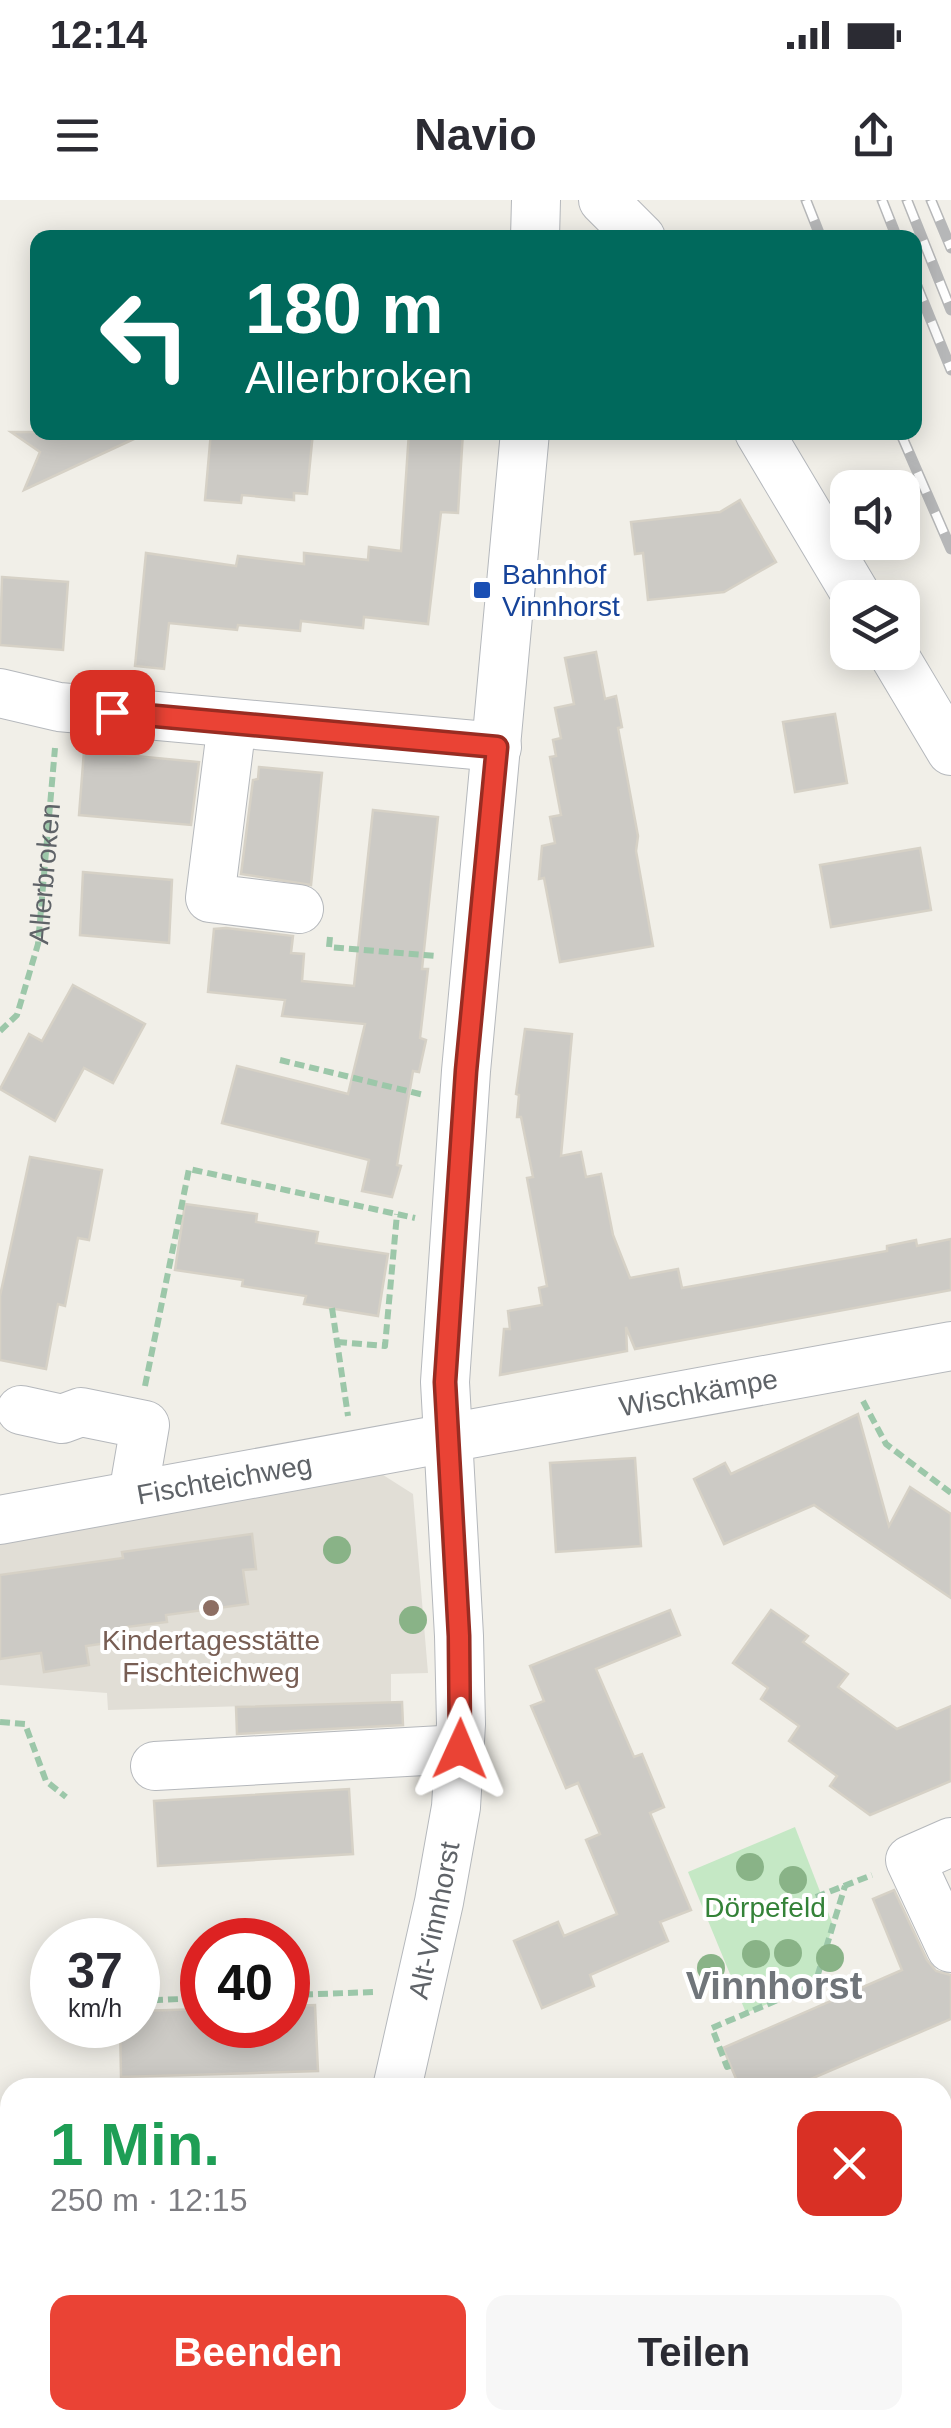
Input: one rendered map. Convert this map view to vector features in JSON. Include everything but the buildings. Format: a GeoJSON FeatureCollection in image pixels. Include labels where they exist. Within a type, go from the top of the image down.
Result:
{"type":"FeatureCollection","features":[{"type":"Feature","properties":{"kind":"street"},"geometry":{"type":"LineString","coordinates":[[534,230],[536,200]]}},
{"type":"Feature","properties":{"kind":"street"},"geometry":{"type":"LineString","coordinates":[[603,200],[634,230]]}},
{"type":"Feature","properties":{"kind":"street","name":"Alt-Vinnhorst"},"geometry":{"type":"LineString","coordinates":[[399,2078],[456,1807],[459,1636],[445,1382],[476,960],[524,440]]}},
{"type":"Feature","properties":{"kind":"street"},"geometry":{"type":"LineString","coordinates":[[764,440],[847,580]]}},
{"type":"Feature","properties":{"kind":"street"},"geometry":{"type":"LineString","coordinates":[[903,670],[951,751]]}},
{"type":"Feature","properties":{"kind":"street"},"geometry":{"type":"LineString","coordinates":[[0,692],[59,706],[497,747]]}},
{"type":"Feature","properties":{"kind":"street"},"geometry":{"type":"LineString","coordinates":[[232,722],[210,898],[300,908]]}},
{"type":"Feature","properties":{"kind":"street","name":"Wischkämpe"},"geometry":{"type":"LineString","coordinates":[[447,1436],[951,1346]]}},
{"type":"Feature","properties":{"kind":"street"},"geometry":{"type":"LineString","coordinates":[[21,1410],[62,1419],[81,1412],[145,1426],[133,1496]]}},
{"type":"Feature","properties":{"kind":"street","name":"Fischteichweg"},"geometry":{"type":"LineString","coordinates":[[0,1520],[447,1436]]}},
{"type":"Feature","properties":{"kind":"street"},"geometry":{"type":"LineString","coordinates":[[155,1766],[460,1749]]}},
{"type":"Feature","properties":{"kind":"street"},"geometry":{"type":"LineString","coordinates":[[931,1851],[951,1948]]}},
{"type":"Feature","properties":{"kind":"path","name":"Allerbroken"},"geometry":{"type":"LineString","coordinates":[[0,1031],[17,1015],[38,944],[59,706]]}},
{"type":"Feature","properties":{"kind":"path"},"geometry":{"type":"LineString","coordinates":[[300,908],[331,919],[329,947],[476,960]]}},
{"type":"Feature","properties":{"kind":"path"},"geometry":{"type":"LineString","coordinates":[[280,1060],[464,1104]]}},
{"type":"Feature","properties":{"kind":"path"},"geometry":{"type":"LineString","coordinates":[[137,1422],[190,1169],[456,1226]]}},
{"type":"Feature","properties":{"kind":"path"},"geometry":{"type":"LineString","coordinates":[[337,1342],[384,1346],[397,1214]]}},
{"type":"Feature","properties":{"kind":"path"},"geometry":{"type":"LineString","coordinates":[[332,1308],[354,1453]]}},
{"type":"Feature","properties":{"kind":"path"},"geometry":{"type":"LineString","coordinates":[[844,1364],[886,1444],[951,1493]]}},
{"type":"Feature","properties":{"kind":"path"},"geometry":{"type":"LineString","coordinates":[[0,1722],[26,1724],[46,1781],[66,1797]]}},
{"type":"Feature","properties":{"kind":"path"},"geometry":{"type":"LineString","coordinates":[[788,1908],[931,1851]]}},
{"type":"Feature","properties":{"kind":"path"},"geometry":{"type":"LineString","coordinates":[[730,2066],[712,2028],[815,1984],[845,1886]]}},
{"type":"Feature","properties":{"kind":"path"},"geometry":{"type":"LineString","coordinates":[[310,1994],[419,1990]]}},
{"type":"Feature","properties":{"kind":"shaded area","name":"Kindertagesstätte Fischteichweg"},"geometry":{"type":"Polygon","coordinates":[[[380,1473],[413,1494],[428,1673],[391,1674],[391,1702],[108,1710],[107,1693],[0,1685],[0,1543],[380,1473]]]}},
{"type":"Feature","properties":{"kind":"green space","name":"Dörpefeld"},"geometry":{"type":"Polygon","coordinates":[[[795,1827],[833,1925],[815,1984],[746,2013],[688,1872],[795,1827]]]}},
{"type":"Feature","properties":{"kind":"railway"},"geometry":{"type":"LineString","coordinates":[[806,200],[818,230]]}},
{"type":"Feature","properties":{"kind":"railway"},"geometry":{"type":"LineString","coordinates":[[882,200],[894,230]]}},
{"type":"Feature","properties":{"kind":"railway"},"geometry":{"type":"LineString","coordinates":[[907,200],[919,230]]}},
{"type":"Feature","properties":{"kind":"railway"},"geometry":{"type":"LineString","coordinates":[[931,200],[951,248]]}},
{"type":"Feature","properties":{"kind":"railway"},"geometry":{"type":"LineString","coordinates":[[922,238],[951,310]]}},
{"type":"Feature","properties":{"kind":"railway"},"geometry":{"type":"LineString","coordinates":[[922,298],[951,370]]}},
{"type":"Feature","properties":{"kind":"railway"},"geometry":{"type":"LineString","coordinates":[[903,440],[951,549]]}},
{"type":"Feature","properties":{"kind":"place","name":"Bahnhof Vinnhorst"},"geometry":{"type":"Point","coordinates":[482,590]}},
{"type":"Feature","properties":{"kind":"place","name":"Kindertagesstätte Fischteichweg"},"geometry":{"type":"Point","coordinates":[211,1608]}},
{"type":"Feature","properties":{"kind":"district","name":"Vinnhorst"},"geometry":{"type":"Point","coordinates":[774,1986]}},
{"type":"Feature","properties":{"kind":"route"},"geometry":{"type":"LineString","coordinates":[[112,712],[497,747],[466,1071],[445,1382],[459,1636],[460,1749]]}}]}
